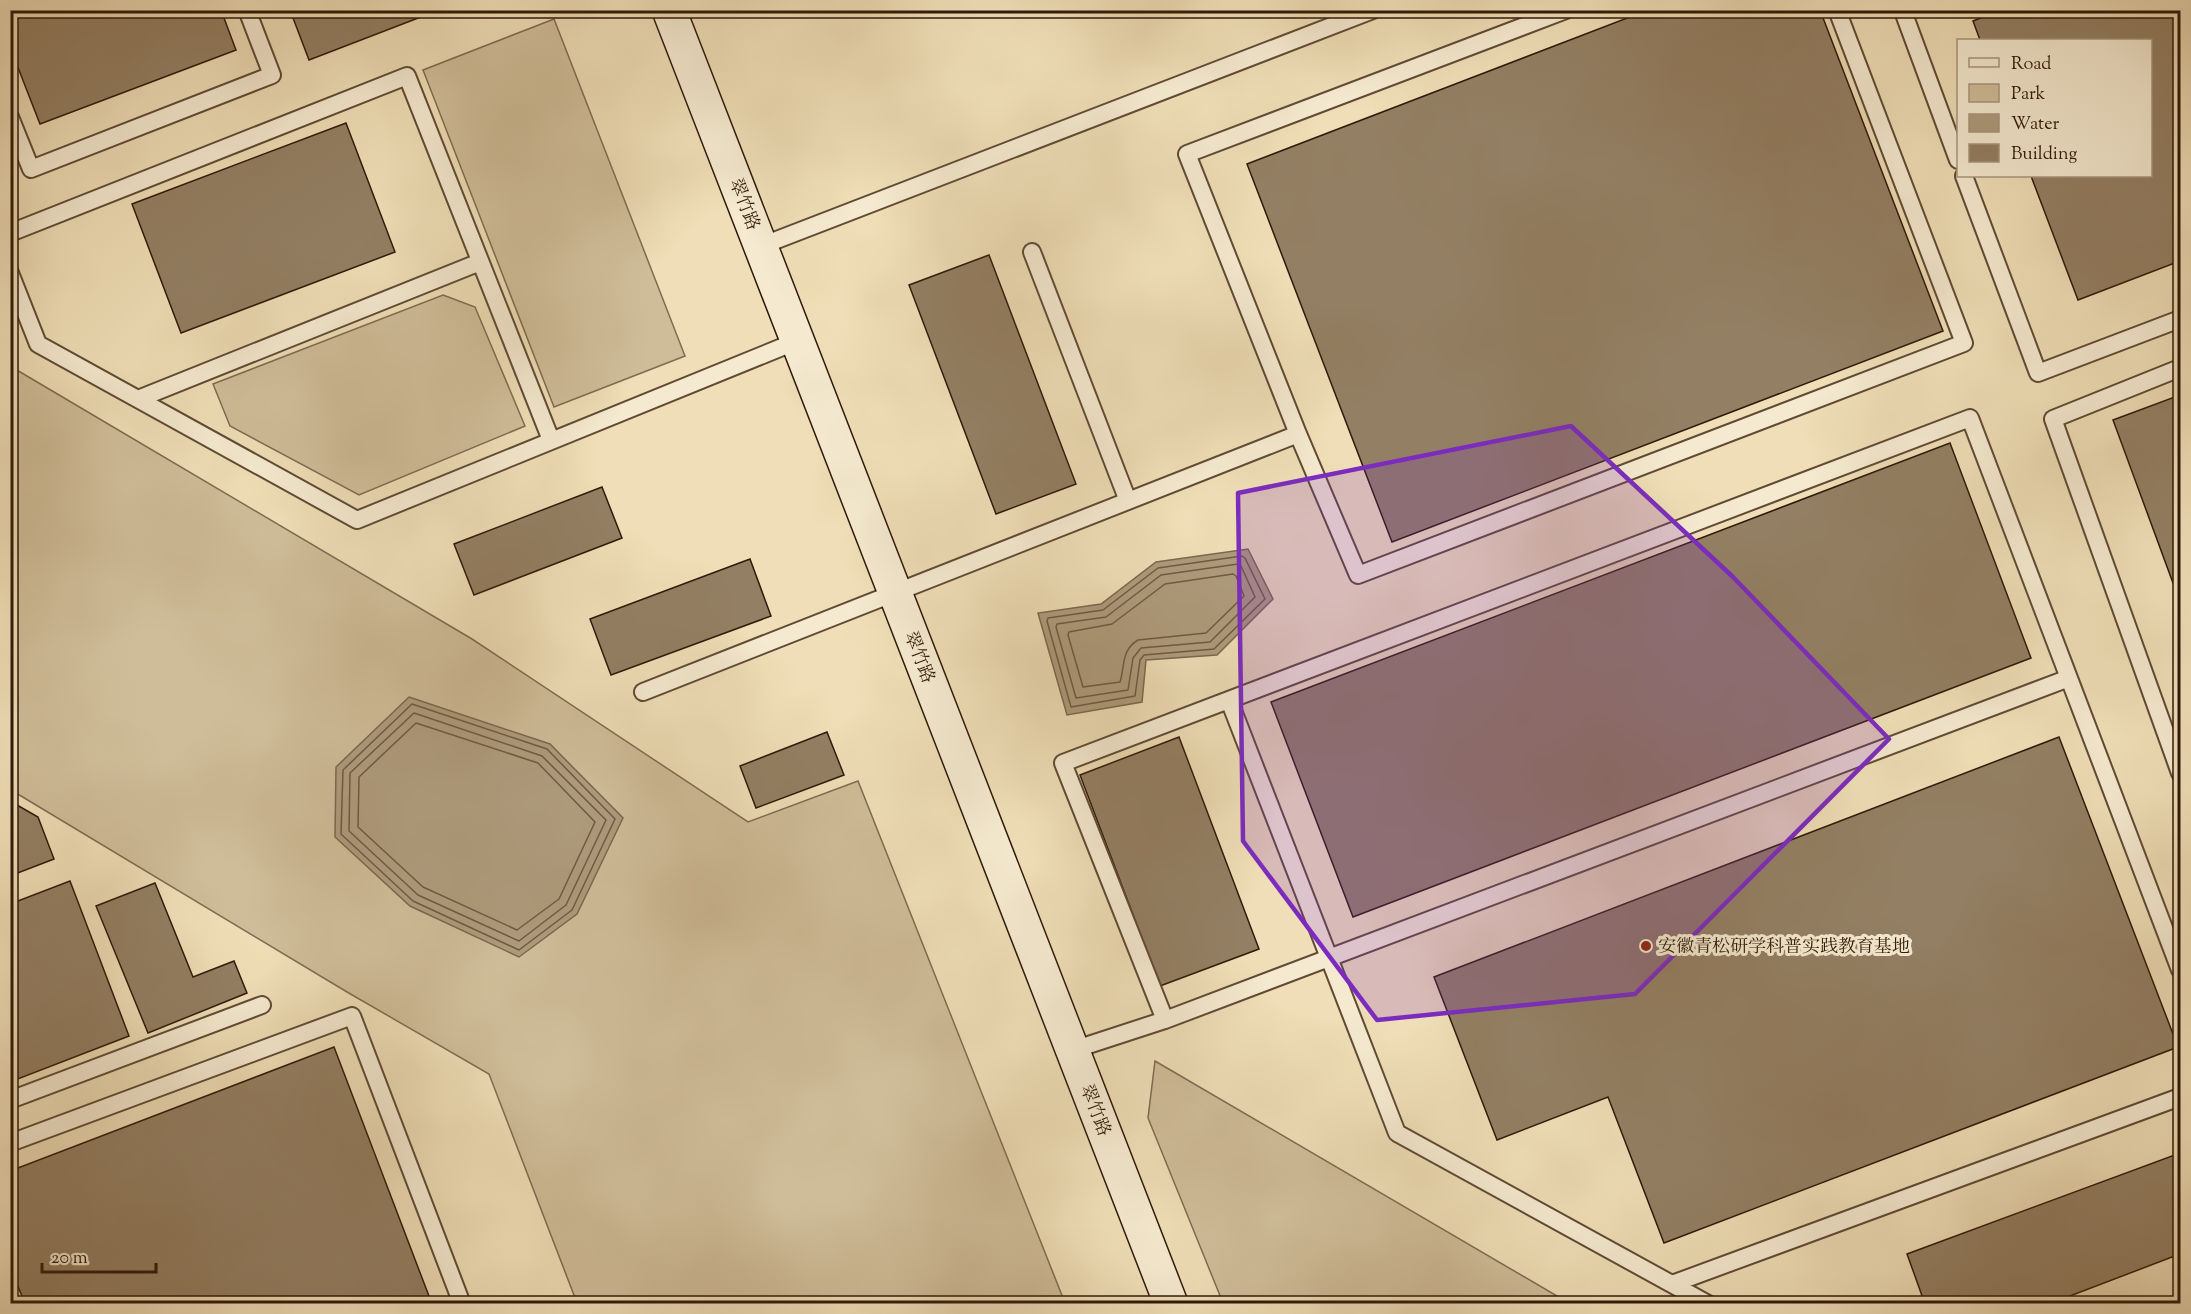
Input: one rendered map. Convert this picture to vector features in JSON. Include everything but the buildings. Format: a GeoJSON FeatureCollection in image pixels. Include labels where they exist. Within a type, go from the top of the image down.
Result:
{"type":"FeatureCollection","features":[{"type":"Feature","properties":{"kind":"street","name":"翠竹路"},"geometry":{"type":"LineString","coordinates":[[669,10],[1171,1304]]}},
{"type":"Feature","properties":{"kind":"lane"},"geometry":{"type":"LineString","coordinates":[[10,117],[31,169],[272,75],[247,10]]}},
{"type":"Feature","properties":{"kind":"lane"},"geometry":{"type":"LineString","coordinates":[[761,246],[1342,16],[1373,10]]}},
{"type":"Feature","properties":{"kind":"lane"},"geometry":{"type":"LineString","coordinates":[[1566,10],[1187,154],[1298,434],[1358,575],[1964,343],[1837,10]]}},
{"type":"Feature","properties":{"kind":"lane"},"geometry":{"type":"LineString","coordinates":[[1906,10],[1904,15],[1957,155]]}},
{"type":"Feature","properties":{"kind":"lane"},"geometry":{"type":"LineString","coordinates":[[10,233],[407,76],[551,440]]}},
{"type":"Feature","properties":{"kind":"lane"},"geometry":{"type":"LineString","coordinates":[[1964,177],[2038,373],[2181,319]]}},
{"type":"Feature","properties":{"kind":"lane"},"geometry":{"type":"LineString","coordinates":[[1032,252],[1128,501]]}},
{"type":"Feature","properties":{"kind":"lane"},"geometry":{"type":"LineString","coordinates":[[138,399],[480,262]]}},
{"type":"Feature","properties":{"kind":"lane"},"geometry":{"type":"LineString","coordinates":[[10,273],[38,344],[357,520],[797,340]]}},
{"type":"Feature","properties":{"kind":"lane"},"geometry":{"type":"LineString","coordinates":[[2181,368],[2053,419],[2181,773]]}},
{"type":"Feature","properties":{"kind":"lane"},"geometry":{"type":"LineString","coordinates":[[1164,1020],[1064,763],[1970,418],[2181,970]]}},
{"type":"Feature","properties":{"kind":"lane"},"geometry":{"type":"LineString","coordinates":[[643,692],[1298,434]]}},
{"type":"Feature","properties":{"kind":"lane"},"geometry":{"type":"LineString","coordinates":[[1073,1050],[1164,1020],[2069,678]]}},
{"type":"Feature","properties":{"kind":"lane"},"geometry":{"type":"LineString","coordinates":[[1230,699],[1397,1133],[1708,1304]]}},
{"type":"Feature","properties":{"kind":"lane"},"geometry":{"type":"LineString","coordinates":[[10,1100],[262,1005]]}},
{"type":"Feature","properties":{"kind":"lane"},"geometry":{"type":"LineString","coordinates":[[10,1143],[352,1016],[462,1304]]}},
{"type":"Feature","properties":{"kind":"lane"},"geometry":{"type":"LineString","coordinates":[[1672,1284],[2181,1097]]}},
{"type":"Feature","properties":{"kind":"highlighted area"},"geometry":{"type":"Polygon","coordinates":[[[1571,426],[1732,576],[1889,739],[1635,994],[1377,1020],[1243,841],[1238,493],[1571,426]]]}},
{"type":"Feature","properties":{"kind":"green space"},"geometry":{"type":"Polygon","coordinates":[[[554,19],[685,356],[554,407],[423,70],[554,19]]]}},
{"type":"Feature","properties":{"kind":"green space"},"geometry":{"type":"Polygon","coordinates":[[[443,295],[475,307],[525,426],[359,495],[230,426],[213,384],[443,295]]]}},
{"type":"Feature","properties":{"kind":"green space"},"geometry":{"type":"Polygon","coordinates":[[[10,366],[472,639],[748,822],[858,781],[1065,1303],[577,1303],[489,1074],[347,992],[11,790],[10,366]]]}},
{"type":"Feature","properties":{"kind":"green space"},"geometry":{"type":"Polygon","coordinates":[[[1155,1061],[1569,1303],[1223,1303],[1148,1118],[1155,1061]]]}},
{"type":"Feature","properties":{"kind":"water"},"geometry":{"type":"Polygon","coordinates":[[[1248,549],[1273,599],[1217,655],[1146,660],[1142,702],[1067,715],[1038,613],[1101,604],[1156,562],[1248,549]]]}},
{"type":"Feature","properties":{"kind":"water"},"geometry":{"type":"Polygon","coordinates":[[[409,697],[550,744],[623,818],[577,914],[519,957],[410,906],[335,837],[336,767],[409,697]]]}},
{"type":"Feature","properties":{"kind":"place","name":"安徽青松研学科普实践教育基地"},"geometry":{"type":"Point","coordinates":[1646,946]}}]}
